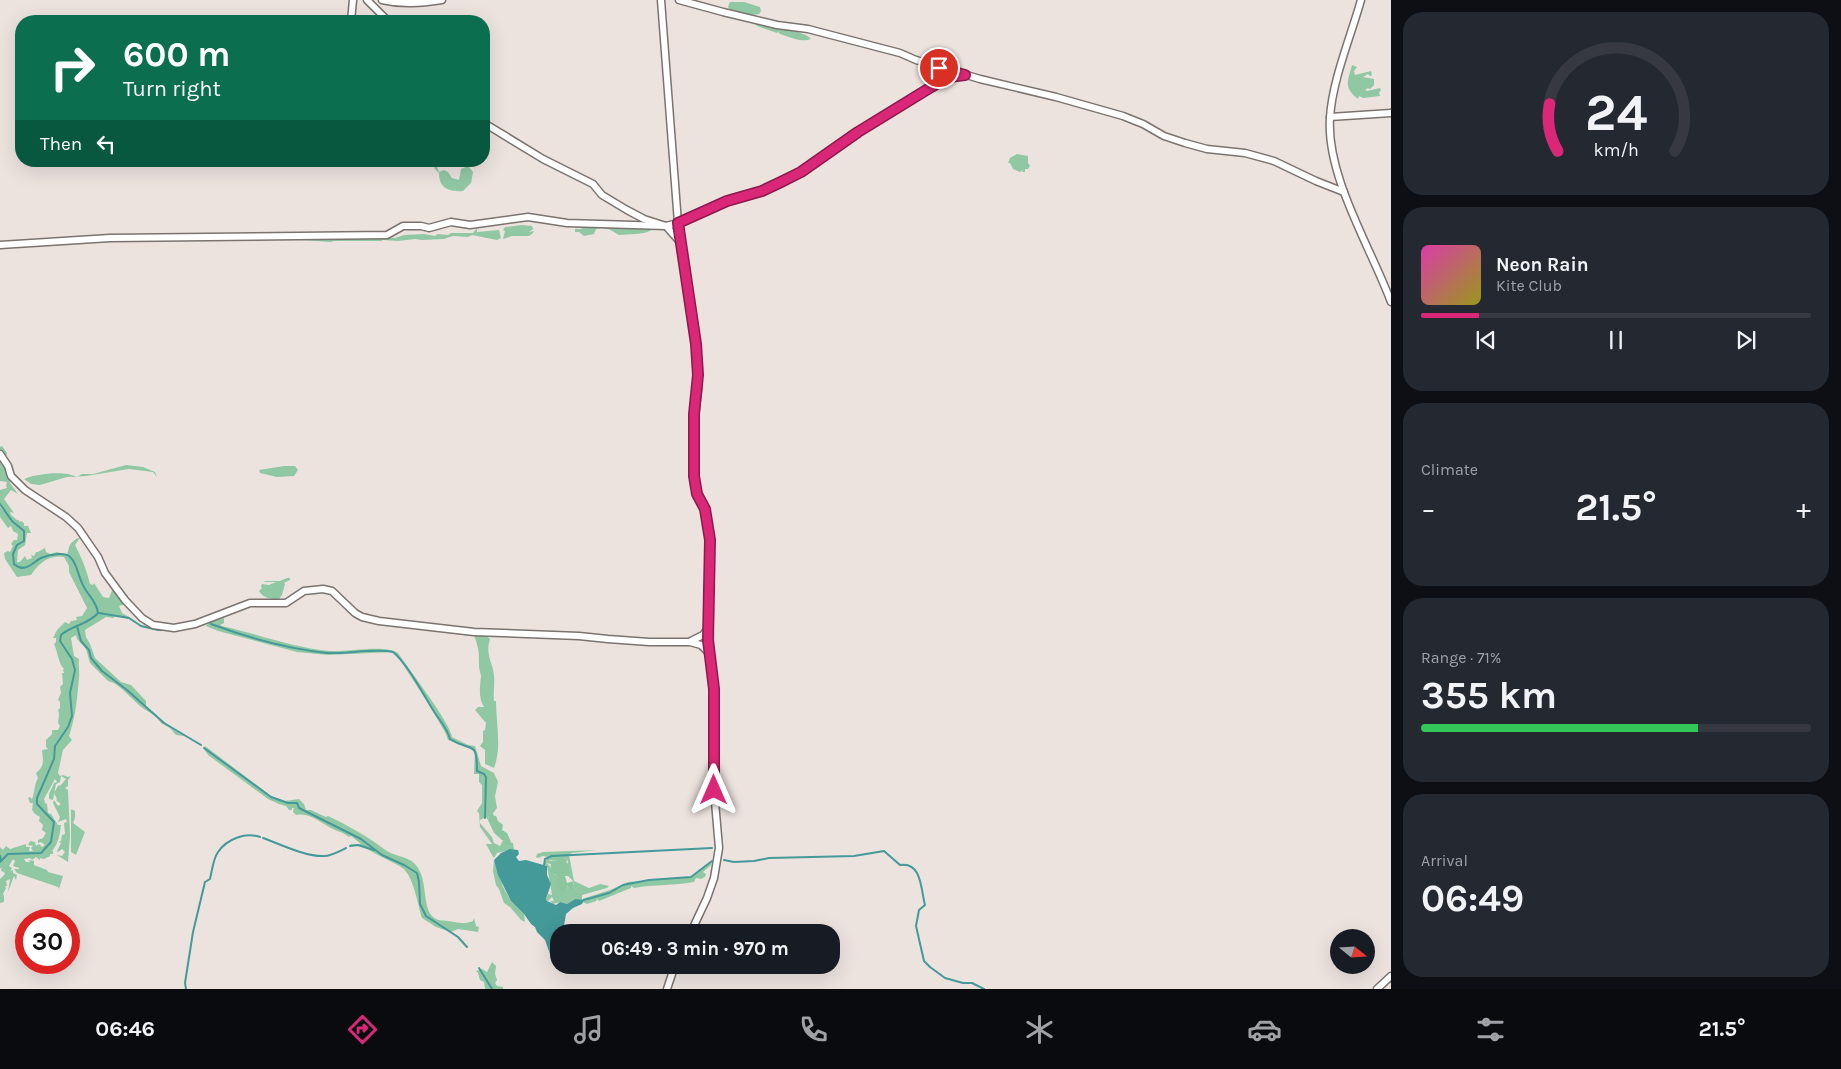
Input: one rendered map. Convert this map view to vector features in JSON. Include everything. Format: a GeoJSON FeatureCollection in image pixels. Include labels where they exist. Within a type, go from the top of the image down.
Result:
{"type":"FeatureCollection","features":[{"type":"Feature","properties":{"kind":"street"},"geometry":{"type":"LineString","coordinates":[[352,15],[353,0]]}},
{"type":"Feature","properties":{"kind":"street"},"geometry":{"type":"LineString","coordinates":[[367,0],[382,15]]}},
{"type":"Feature","properties":{"kind":"street"},"geometry":{"type":"LineString","coordinates":[[382,0],[416,4],[438,0]]}},
{"type":"Feature","properties":{"kind":"street"},"geometry":{"type":"LineString","coordinates":[[661,0],[678,223],[698,361],[698,390],[694,414],[694,476],[697,494],[705,509],[710,540],[708,628],[714,689],[714,790],[719,856],[707,898],[695,924]]}},
{"type":"Feature","properties":{"kind":"street"},"geometry":{"type":"LineString","coordinates":[[679,0],[778,25],[808,29],[900,53],[916,60],[965,75],[1056,96],[1123,116],[1185,144],[1207,149],[1245,153],[1267,159],[1344,192]]}},
{"type":"Feature","properties":{"kind":"street"},"geometry":{"type":"LineString","coordinates":[[1361,0],[1343,57],[1330,117],[1330,132],[1332,150],[1344,192],[1391,302]]}},
{"type":"Feature","properties":{"kind":"street"},"geometry":{"type":"LineString","coordinates":[[0,245],[110,238],[387,235],[403,226],[429,228],[451,222],[470,224],[528,217],[567,223],[666,226],[678,223],[727,201],[762,191],[788,179],[858,132],[948,77],[965,75]]}},
{"type":"Feature","properties":{"kind":"street"},"geometry":{"type":"LineString","coordinates":[[1330,117],[1390,115]]}},
{"type":"Feature","properties":{"kind":"street"},"geometry":{"type":"LineString","coordinates":[[490,127],[543,159],[593,184],[602,195],[627,210],[644,219],[666,226],[681,242]]}},
{"type":"Feature","properties":{"kind":"street"},"geometry":{"type":"LineString","coordinates":[[0,454],[8,466],[11,476],[25,490],[78,528],[124,600],[142,618],[153,624],[174,628],[195,624],[250,603],[286,603],[304,591],[322,589],[332,592],[362,617],[379,620],[474,632],[690,642],[701,645],[710,654]]}},
{"type":"Feature","properties":{"kind":"street"},"geometry":{"type":"LineString","coordinates":[[690,642],[703,635],[708,628]]}},
{"type":"Feature","properties":{"kind":"street"},"geometry":{"type":"LineString","coordinates":[[668,989],[672,974]]}},
{"type":"Feature","properties":{"kind":"street"},"geometry":{"type":"LineString","coordinates":[[1377,989],[1391,976]]}},
{"type":"Feature","properties":{"kind":"green space"},"geometry":{"type":"Polygon","coordinates":[[[730,2],[744,2],[760,7],[761,11],[755,15],[734,12],[728,7],[730,2]]]}},
{"type":"Feature","properties":{"kind":"green space"},"geometry":{"type":"Polygon","coordinates":[[[755,24],[785,28],[808,36],[811,39],[796,39],[780,34],[779,30],[777,33],[755,24]]]}},
{"type":"Feature","properties":{"kind":"green space"},"geometry":{"type":"Polygon","coordinates":[[[1352,65],[1357,67],[1354,71],[1355,75],[1371,71],[1372,75],[1368,74],[1363,77],[1374,79],[1374,85],[1370,89],[1365,90],[1380,88],[1380,96],[1363,98],[1359,96],[1358,99],[1353,95],[1348,87],[1352,65]]]}},
{"type":"Feature","properties":{"kind":"green space"},"geometry":{"type":"Polygon","coordinates":[[[1017,154],[1028,156],[1030,166],[1028,169],[1025,169],[1025,172],[1013,169],[1010,163],[1008,163],[1010,158],[1017,154]]]}},
{"type":"Feature","properties":{"kind":"green space"},"geometry":{"type":"Polygon","coordinates":[[[434,167],[437,167],[439,172],[444,170],[452,178],[459,180],[461,169],[469,167],[473,172],[471,183],[463,191],[450,190],[443,186],[439,173],[434,167]]]}},
{"type":"Feature","properties":{"kind":"green space"},"geometry":{"type":"Polygon","coordinates":[[[532,226],[533,229],[529,232],[534,231],[533,233],[529,236],[512,236],[503,239],[505,227],[532,226]]]}},
{"type":"Feature","properties":{"kind":"green space"},"geometry":{"type":"Polygon","coordinates":[[[575,226],[650,228],[652,230],[640,234],[619,235],[609,229],[600,228],[596,229],[594,234],[584,236],[579,232],[575,232],[575,229],[582,229],[580,227],[575,228],[575,226]]]}},
{"type":"Feature","properties":{"kind":"green space"},"geometry":{"type":"Polygon","coordinates":[[[477,228],[477,232],[499,230],[501,238],[497,240],[472,235],[468,237],[453,236],[444,239],[398,241],[331,242],[301,240],[309,238],[395,238],[404,235],[424,234],[435,236],[438,234],[473,233],[477,228]]]}},
{"type":"Feature","properties":{"kind":"green space"},"geometry":{"type":"Polygon","coordinates":[[[2,446],[7,453],[6,457],[9,458],[7,459],[10,483],[18,494],[11,490],[4,499],[14,513],[10,512],[11,515],[19,520],[19,522],[24,523],[24,526],[28,526],[31,533],[27,533],[25,545],[18,550],[17,562],[20,562],[25,556],[27,560],[32,558],[31,555],[34,556],[36,552],[45,548],[46,552],[50,554],[57,552],[67,555],[72,542],[78,538],[84,539],[79,539],[75,545],[84,564],[90,584],[93,585],[94,583],[103,597],[109,598],[113,588],[117,590],[117,596],[120,596],[126,604],[119,606],[122,613],[132,620],[116,615],[113,618],[106,617],[85,630],[95,658],[121,682],[131,685],[146,701],[146,707],[174,730],[185,736],[176,735],[122,689],[108,681],[90,663],[86,649],[77,639],[76,635],[71,638],[74,656],[79,659],[78,693],[69,736],[72,740],[63,750],[58,773],[60,776],[63,775],[68,777],[71,776],[68,780],[68,786],[65,788],[68,790],[70,835],[68,862],[57,855],[62,856],[65,852],[62,849],[57,851],[61,843],[59,841],[61,841],[62,835],[65,834],[64,823],[67,822],[66,819],[58,822],[60,817],[53,803],[54,800],[58,806],[61,804],[56,800],[54,793],[53,800],[49,799],[54,783],[57,782],[55,779],[44,799],[47,804],[48,813],[51,814],[58,825],[61,825],[56,845],[52,851],[53,854],[44,859],[40,858],[40,860],[36,857],[32,860],[30,858],[24,859],[26,862],[30,862],[29,860],[34,861],[34,865],[48,872],[63,876],[59,889],[58,887],[17,873],[14,869],[19,868],[13,866],[15,861],[13,859],[9,866],[12,868],[10,871],[13,870],[13,873],[17,875],[16,880],[14,876],[8,892],[10,879],[6,881],[7,886],[5,886],[3,894],[4,902],[0,903],[0,879],[5,874],[1,871],[2,867],[0,869],[0,847],[3,850],[6,846],[10,849],[26,844],[26,847],[30,847],[29,851],[33,851],[31,848],[33,846],[28,845],[30,841],[35,842],[36,846],[39,844],[42,847],[45,845],[41,842],[38,843],[38,840],[43,838],[46,833],[42,830],[43,825],[39,821],[40,817],[32,810],[33,803],[30,803],[28,798],[32,799],[38,778],[36,773],[42,765],[42,750],[48,749],[46,747],[46,740],[52,734],[52,730],[58,730],[60,726],[58,723],[58,710],[60,702],[58,700],[61,693],[60,687],[63,684],[62,673],[64,673],[64,669],[60,664],[54,644],[56,638],[53,638],[57,630],[65,622],[69,624],[71,621],[77,620],[76,617],[82,616],[87,608],[69,572],[69,566],[64,557],[49,558],[37,567],[31,575],[17,577],[5,559],[4,553],[10,552],[13,546],[11,544],[14,540],[17,540],[18,534],[13,531],[11,526],[8,528],[0,517],[0,507],[4,511],[0,504],[0,490],[7,488],[7,482],[0,481],[0,447],[2,446]],[[61,776],[54,792],[58,786],[66,779],[61,776]]]}},
{"type":"Feature","properties":{"kind":"green space"},"geometry":{"type":"Polygon","coordinates":[[[126,465],[143,467],[155,472],[157,477],[153,472],[129,469],[86,476],[77,476],[93,474],[126,465]]]}},
{"type":"Feature","properties":{"kind":"green space"},"geometry":{"type":"Polygon","coordinates":[[[295,466],[298,470],[294,476],[277,477],[260,473],[259,470],[295,466]]]}},
{"type":"Feature","properties":{"kind":"green space"},"geometry":{"type":"Polygon","coordinates":[[[50,474],[65,474],[75,477],[67,477],[40,485],[31,484],[24,479],[50,474]]]}},
{"type":"Feature","properties":{"kind":"green space"},"geometry":{"type":"Polygon","coordinates":[[[290,578],[290,580],[284,583],[282,595],[279,599],[265,597],[259,591],[262,588],[262,584],[269,585],[276,582],[265,581],[280,581],[290,578]]]}},
{"type":"Feature","properties":{"kind":"green space"},"geometry":{"type":"Polygon","coordinates":[[[224,618],[224,623],[220,625],[222,626],[303,647],[330,651],[385,649],[398,653],[437,708],[452,737],[468,745],[475,746],[481,766],[494,773],[498,782],[495,796],[497,808],[493,813],[494,817],[489,816],[488,820],[486,817],[480,820],[480,823],[492,837],[494,843],[500,846],[503,840],[506,840],[506,842],[513,843],[514,849],[497,853],[493,857],[486,844],[492,844],[480,827],[479,813],[477,811],[482,803],[482,785],[479,782],[479,774],[474,774],[475,751],[448,740],[428,703],[396,654],[393,652],[328,655],[297,652],[218,631],[206,626],[210,622],[224,618]]]}},
{"type":"Feature","properties":{"kind":"green space"},"geometry":{"type":"Polygon","coordinates":[[[474,635],[487,636],[490,639],[488,650],[494,676],[494,701],[496,701],[498,735],[498,752],[494,768],[485,764],[485,750],[480,746],[483,742],[483,731],[485,730],[486,723],[475,710],[478,707],[484,707],[480,696],[481,676],[474,635]]]}},
{"type":"Feature","properties":{"kind":"green space"},"geometry":{"type":"Polygon","coordinates":[[[205,746],[271,796],[285,801],[299,799],[304,804],[306,810],[328,816],[358,831],[387,851],[412,861],[420,871],[426,902],[431,915],[438,920],[460,923],[473,921],[474,918],[476,926],[479,927],[478,932],[458,929],[451,932],[436,927],[422,918],[412,883],[405,870],[366,849],[350,846],[351,844],[361,844],[351,836],[349,837],[306,815],[296,815],[293,812],[294,808],[289,810],[286,806],[268,799],[208,755],[204,749],[205,746]]]}},
{"type":"Feature","properties":{"kind":"green space"},"geometry":{"type":"Polygon","coordinates":[[[71,809],[75,811],[73,823],[85,832],[76,855],[71,852],[71,809]]]}},
{"type":"Feature","properties":{"kind":"green space"},"geometry":{"type":"Polygon","coordinates":[[[491,815],[496,816],[503,825],[502,830],[507,833],[511,842],[510,845],[505,844],[506,840],[502,840],[494,833],[488,820],[491,815]]]}},
{"type":"Feature","properties":{"kind":"green space"},"geometry":{"type":"Polygon","coordinates":[[[597,850],[569,855],[574,881],[589,888],[600,884],[609,886],[582,895],[582,899],[628,882],[691,877],[712,861],[711,865],[703,872],[706,874],[705,877],[701,879],[696,878],[694,882],[634,888],[631,886],[631,888],[587,904],[575,899],[567,904],[560,902],[553,904],[550,901],[554,901],[552,897],[548,901],[546,900],[548,894],[552,895],[547,866],[544,864],[548,857],[536,857],[537,854],[543,852],[597,850]],[[565,858],[562,861],[550,860],[546,863],[554,875],[559,873],[562,866],[566,869],[562,872],[558,886],[560,890],[564,891],[568,888],[567,885],[575,890],[574,882],[568,876],[570,867],[567,866],[568,860],[565,858]]]}},
{"type":"Feature","properties":{"kind":"green space"},"geometry":{"type":"Polygon","coordinates":[[[564,858],[568,860],[566,862],[570,867],[569,876],[565,876],[567,883],[574,881],[573,886],[575,890],[572,890],[567,885],[568,888],[563,892],[559,890],[555,883],[558,879],[557,874],[553,875],[550,872],[551,864],[546,863],[564,858]]]}},
{"type":"Feature","properties":{"kind":"green space"},"geometry":{"type":"Polygon","coordinates":[[[494,860],[503,887],[511,901],[524,914],[525,922],[504,903],[496,885],[493,871],[494,860]]]}},
{"type":"Feature","properties":{"kind":"green space"},"geometry":{"type":"Polygon","coordinates":[[[492,962],[496,966],[495,974],[497,980],[495,983],[497,986],[503,987],[503,989],[485,989],[484,982],[480,980],[476,971],[482,969],[487,972],[492,962]]]}},
{"type":"Feature","properties":{"kind":"water"},"geometry":{"type":"Polygon","coordinates":[[[510,849],[518,850],[519,854],[516,857],[519,861],[526,860],[547,866],[547,875],[551,884],[547,901],[556,905],[560,902],[567,904],[575,899],[584,900],[582,904],[566,914],[564,924],[550,924],[550,954],[545,940],[511,901],[498,875],[494,860],[501,853],[510,849]]]}},
{"type":"Feature","properties":{"kind":"waterway"},"geometry":{"type":"LineString","coordinates":[[0,504],[12,521],[24,531],[24,541],[17,545],[13,554],[14,564],[25,568],[48,556],[57,554],[69,556],[75,563],[84,587],[96,605],[98,613],[90,620],[61,635],[60,641],[72,659],[75,670],[70,693],[72,716],[68,727],[55,746],[54,759],[37,798],[37,804],[54,822],[51,842],[41,853],[8,854],[0,862]]}},
{"type":"Feature","properties":{"kind":"waterway"},"geometry":{"type":"LineString","coordinates":[[99,613],[129,618],[141,626],[168,630]]}},
{"type":"Feature","properties":{"kind":"waterway"},"geometry":{"type":"LineString","coordinates":[[211,624],[268,642],[298,649],[327,653],[393,652],[410,672],[446,728],[450,739],[474,750],[477,771],[486,777],[485,818]]}},
{"type":"Feature","properties":{"kind":"waterway"},"geometry":{"type":"LineString","coordinates":[[77,626],[81,641],[89,650],[91,658],[102,671],[127,690],[164,723],[201,745]]}},
{"type":"Feature","properties":{"kind":"waterway"},"geometry":{"type":"LineString","coordinates":[[204,748],[271,797],[288,803],[297,803],[299,808],[361,839],[382,855],[417,873],[420,904],[426,916],[458,937],[467,947]]}},
{"type":"Feature","properties":{"kind":"waterway"},"geometry":{"type":"LineString","coordinates":[[186,989],[185,983],[193,932],[205,882],[210,879],[216,855],[231,840],[248,835],[260,837]]}},
{"type":"Feature","properties":{"kind":"waterway"},"geometry":{"type":"LineString","coordinates":[[263,838],[317,856],[330,855],[346,848]]}},
{"type":"Feature","properties":{"kind":"waterway"},"geometry":{"type":"LineString","coordinates":[[350,846],[358,845],[374,850]]}},
{"type":"Feature","properties":{"kind":"waterway"},"geometry":{"type":"LineString","coordinates":[[544,866],[545,859],[552,856],[712,848]]}},
{"type":"Feature","properties":{"kind":"waterway"},"geometry":{"type":"LineString","coordinates":[[724,860],[734,862],[769,858],[854,856],[884,851],[900,865],[907,865],[917,872],[925,905],[919,910],[916,926],[924,961],[945,978],[963,983],[972,983],[984,989]]}},
{"type":"Feature","properties":{"kind":"waterway"},"geometry":{"type":"LineString","coordinates":[[0,856],[1,861]]}},
{"type":"Feature","properties":{"kind":"waterway"},"geometry":{"type":"LineString","coordinates":[[584,900],[609,893],[623,885],[649,880],[691,877],[712,861]]}},
{"type":"Feature","properties":{"kind":"waterway"},"geometry":{"type":"LineString","coordinates":[[479,968],[492,989]]}},
{"type":"Feature","properties":{"kind":"route"},"geometry":{"type":"LineString","coordinates":[[714,790],[714,689],[708,640],[710,540],[705,509],[697,494],[694,476],[694,414],[697,403],[698,375],[696,344],[678,223],[727,201],[762,191],[801,172],[824,154],[858,132],[948,77],[965,75],[939,68]]}}]}
